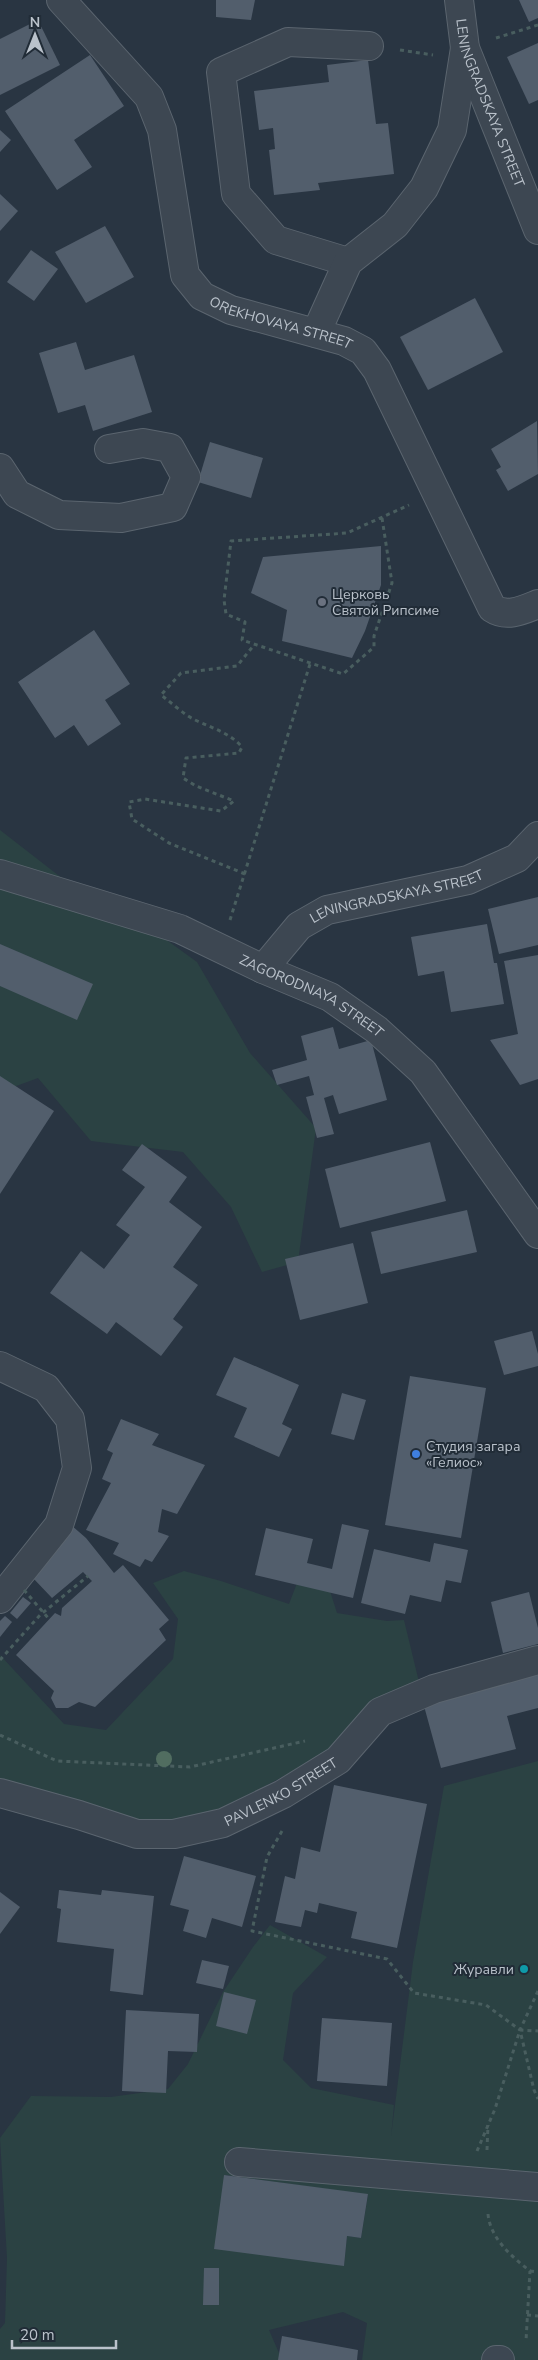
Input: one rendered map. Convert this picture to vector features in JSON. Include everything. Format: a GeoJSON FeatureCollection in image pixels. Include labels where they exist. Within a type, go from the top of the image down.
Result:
{"type":"FeatureCollection","features":[{"type":"Feature","properties":{"kind":"street","name":"OREKHOVAYA STREET"},"geometry":{"type":"LineString","coordinates":[[61,0],[149,97],[162,130],[185,275],[202,296],[231,310],[344,341],[363,351],[377,370],[492,608],[498,612],[508,614],[538,604]]}},
{"type":"Feature","properties":{"kind":"street","name":"LENINGRADSKAYA STREET"},"geometry":{"type":"LineString","coordinates":[[459,0],[464,54],[538,230]]}},
{"type":"Feature","properties":{"kind":"street"},"geometry":{"type":"LineString","coordinates":[[348,262],[276,240],[236,194],[221,72],[288,42],[369,46]]}},
{"type":"Feature","properties":{"kind":"street"},"geometry":{"type":"LineString","coordinates":[[316,333],[348,262],[395,225],[424,188],[452,130],[464,54]]}},
{"type":"Feature","properties":{"kind":"street"},"geometry":{"type":"LineString","coordinates":[[0,468],[17,494],[59,515],[121,518],[174,507],[186,478],[170,448],[143,443],[109,449]]}},
{"type":"Feature","properties":{"kind":"street","name":"LENINGRADSKAYA STREET"},"geometry":{"type":"LineString","coordinates":[[263,969],[299,926],[327,910],[468,880],[518,858],[538,836]]}},
{"type":"Feature","properties":{"kind":"street","name":"ZAGORODNAYA STREET"},"geometry":{"type":"LineString","coordinates":[[0,874],[180,929],[263,969],[330,997],[377,1030],[422,1072],[538,1234]]}},
{"type":"Feature","properties":{"kind":"street"},"geometry":{"type":"LineString","coordinates":[[0,1366],[46,1388],[70,1419],[77,1468],[59,1525],[12,1595]]}},
{"type":"Feature","properties":{"kind":"street","name":"PAVLENKO STREET"},"geometry":{"type":"LineString","coordinates":[[0,1793],[79,1815],[137,1834],[174,1834],[223,1823],[283,1794],[338,1760],[380,1712],[434,1689],[538,1660]]}},
{"type":"Feature","properties":{"kind":"street"},"geometry":{"type":"LineString","coordinates":[[239,2162],[538,2187]]}},
{"type":"Feature","properties":{"kind":"path"},"geometry":{"type":"LineString","coordinates":[[369,46],[464,54],[538,25]]}},
{"type":"Feature","properties":{"kind":"path"},"geometry":{"type":"LineString","coordinates":[[382,518],[392,582],[374,636],[374,647],[343,674],[242,640],[245,622],[226,614],[224,600],[231,541],[347,534],[436,492]]}},
{"type":"Feature","properties":{"kind":"path"},"geometry":{"type":"LineString","coordinates":[[244,874],[168,843],[132,819],[129,802],[145,799],[221,811],[234,801],[196,786],[183,778],[186,758],[239,753],[242,747],[229,736],[193,719],[161,695],[181,672],[237,666],[254,645]]}},
{"type":"Feature","properties":{"kind":"path"},"geometry":{"type":"LineString","coordinates":[[221,949],[310,664]]}},
{"type":"Feature","properties":{"kind":"path"},"geometry":{"type":"LineString","coordinates":[[0,1660],[40,1615],[88,1576]]}},
{"type":"Feature","properties":{"kind":"path"},"geometry":{"type":"LineString","coordinates":[[12,1595],[49,1619]]}},
{"type":"Feature","properties":{"kind":"path"},"geometry":{"type":"LineString","coordinates":[[0,1735],[57,1762],[190,1767],[311,1739]]}},
{"type":"Feature","properties":{"kind":"path"},"geometry":{"type":"LineString","coordinates":[[284,1825],[267,1857],[252,1931],[387,1959],[414,1994],[486,2005],[520,2030],[538,2031]]}},
{"type":"Feature","properties":{"kind":"path"},"geometry":{"type":"LineString","coordinates":[[538,1990],[520,2030],[495,2110],[488,2125],[474,2182],[489,2221],[507,2253],[530,2271],[538,2272]]}},
{"type":"Feature","properties":{"kind":"path"},"geometry":{"type":"LineString","coordinates":[[520,2030],[534,2090],[538,2098]]}},
{"type":"Feature","properties":{"kind":"path"},"geometry":{"type":"LineString","coordinates":[[474,2182],[488,2125]]}},
{"type":"Feature","properties":{"kind":"path"},"geometry":{"type":"LineString","coordinates":[[524,2345],[527,2338],[530,2271]]}},
{"type":"Feature","properties":{"kind":"path"},"geometry":{"type":"LineString","coordinates":[[527,2316],[538,2316]]}},
{"type":"Feature","properties":{"kind":"green space"},"geometry":{"type":"Polygon","coordinates":[[[0,830],[85,896],[150,928],[197,962],[250,1053],[316,1128],[298,1262],[262,1272],[231,1207],[183,1152],[91,1141],[38,1078],[0,1092],[0,830]]]}},
{"type":"Feature","properties":{"kind":"green space"},"geometry":{"type":"Polygon","coordinates":[[[302,1570],[324,1572],[337,1613],[387,1621],[404,1620],[419,1682],[332,1751],[219,1810],[171,1821],[136,1819],[0,1782],[0,1655],[64,1724],[106,1730],[173,1659],[178,1619],[153,1583],[184,1571],[221,1581],[289,1604],[302,1570]]]}},
{"type":"Feature","properties":{"kind":"green space"},"geometry":{"type":"Polygon","coordinates":[[[538,1761],[538,2360],[362,2360],[367,2323],[343,2312],[269,2330],[282,2360],[0,2360],[0,2329],[5,2323],[7,2258],[0,2138],[31,2096],[111,2097],[168,2089],[188,2064],[223,1992],[270,1925],[327,1957],[293,1993],[283,2060],[311,2088],[394,2105],[391,2137],[413,1962],[444,1786],[538,1761]],[[225,2175],[344,2265],[347,2236],[361,2238],[368,2195],[225,2175]]]}},
{"type":"Feature","properties":{"kind":"building"},"geometry":{"type":"Polygon","coordinates":[[[216,0],[255,0],[251,20],[216,17],[216,0]]]}},
{"type":"Feature","properties":{"kind":"building"},"geometry":{"type":"Polygon","coordinates":[[[519,0],[538,0],[538,18],[529,22],[519,0]]]}},
{"type":"Feature","properties":{"kind":"building"},"geometry":{"type":"Polygon","coordinates":[[[38,20],[60,65],[0,95],[0,39],[38,20]]]}},
{"type":"Feature","properties":{"kind":"building"},"geometry":{"type":"Polygon","coordinates":[[[538,43],[538,100],[529,104],[507,57],[538,43]]]}},
{"type":"Feature","properties":{"kind":"building"},"geometry":{"type":"Polygon","coordinates":[[[90,55],[124,106],[74,140],[92,167],[57,190],[5,111],[90,55]]]}},
{"type":"Feature","properties":{"kind":"building"},"geometry":{"type":"Polygon","coordinates":[[[368,60],[376,124],[388,123],[394,174],[318,183],[320,190],[274,195],[269,150],[275,149],[273,128],[259,130],[254,91],[329,82],[327,65],[368,60]]]}},
{"type":"Feature","properties":{"kind":"building"},"geometry":{"type":"Polygon","coordinates":[[[0,130],[11,140],[0,152],[0,130]]]}},
{"type":"Feature","properties":{"kind":"building"},"geometry":{"type":"Polygon","coordinates":[[[0,194],[18,211],[0,231],[0,194]]]}},
{"type":"Feature","properties":{"kind":"building"},"geometry":{"type":"Polygon","coordinates":[[[105,226],[134,277],[86,303],[55,252],[105,226]]]}},
{"type":"Feature","properties":{"kind":"building"},"geometry":{"type":"Polygon","coordinates":[[[31,250],[58,269],[34,301],[7,282],[31,250]]]}},
{"type":"Feature","properties":{"kind":"building"},"geometry":{"type":"Polygon","coordinates":[[[475,298],[503,352],[428,390],[400,337],[475,298]]]}},
{"type":"Feature","properties":{"kind":"building"},"geometry":{"type":"Polygon","coordinates":[[[76,342],[85,370],[134,355],[152,412],[93,431],[85,405],[58,413],[39,353],[76,342]]]}},
{"type":"Feature","properties":{"kind":"building"},"geometry":{"type":"Polygon","coordinates":[[[537,421],[538,474],[508,491],[496,470],[501,467],[491,449],[537,421]]]}},
{"type":"Feature","properties":{"kind":"building"},"geometry":{"type":"Polygon","coordinates":[[[210,442],[263,458],[251,498],[198,482],[210,442]]]}},
{"type":"Feature","properties":{"kind":"building","name":"Церковь Святой Рипсиме"},"geometry":{"type":"Polygon","coordinates":[[[381,546],[381,585],[365,631],[352,658],[282,641],[287,610],[251,593],[263,557],[381,546]]]}},
{"type":"Feature","properties":{"kind":"building"},"geometry":{"type":"Polygon","coordinates":[[[94,630],[130,684],[105,700],[121,724],[88,746],[74,725],[55,738],[18,682],[94,630]]]}},
{"type":"Feature","properties":{"kind":"building"},"geometry":{"type":"Polygon","coordinates":[[[538,897],[538,945],[499,954],[488,909],[538,897]]]}},
{"type":"Feature","properties":{"kind":"building"},"geometry":{"type":"Polygon","coordinates":[[[487,924],[494,963],[497,963],[504,1004],[451,1012],[444,971],[418,976],[411,937],[487,924]]]}},
{"type":"Feature","properties":{"kind":"building"},"geometry":{"type":"Polygon","coordinates":[[[0,944],[93,984],[77,1020],[0,986],[0,944]]]}},
{"type":"Feature","properties":{"kind":"building"},"geometry":{"type":"Polygon","coordinates":[[[538,955],[538,1079],[520,1085],[490,1040],[518,1034],[504,961],[538,955]]]}},
{"type":"Feature","properties":{"kind":"building"},"geometry":{"type":"Polygon","coordinates":[[[333,1027],[339,1049],[371,1040],[387,1100],[339,1114],[333,1095],[324,1098],[334,1134],[317,1138],[306,1097],[314,1095],[309,1076],[277,1085],[272,1070],[307,1060],[301,1036],[333,1027]]]}},
{"type":"Feature","properties":{"kind":"building"},"geometry":{"type":"Polygon","coordinates":[[[0,1076],[54,1111],[0,1194],[0,1076]]]}},
{"type":"Feature","properties":{"kind":"building"},"geometry":{"type":"Polygon","coordinates":[[[430,1142],[446,1201],[340,1228],[325,1169],[430,1142]]]}},
{"type":"Feature","properties":{"kind":"building"},"geometry":{"type":"Polygon","coordinates":[[[142,1144],[187,1177],[169,1202],[202,1227],[173,1267],[198,1285],[173,1319],[183,1327],[161,1356],[116,1322],[107,1334],[50,1293],[81,1251],[104,1269],[130,1235],[116,1225],[145,1187],[122,1170],[142,1144]]]}},
{"type":"Feature","properties":{"kind":"building"},"geometry":{"type":"Polygon","coordinates":[[[467,1210],[477,1252],[381,1274],[371,1232],[467,1210]]]}},
{"type":"Feature","properties":{"kind":"building"},"geometry":{"type":"Polygon","coordinates":[[[353,1243],[368,1303],[300,1320],[285,1259],[353,1243]]]}},
{"type":"Feature","properties":{"kind":"building"},"geometry":{"type":"Polygon","coordinates":[[[532,1331],[538,1354],[538,1366],[504,1375],[494,1341],[532,1331]]]}},
{"type":"Feature","properties":{"kind":"building"},"geometry":{"type":"Polygon","coordinates":[[[234,1357],[299,1385],[282,1424],[292,1429],[279,1457],[234,1437],[247,1408],[216,1395],[234,1357]]]}},
{"type":"Feature","properties":{"kind":"building"},"geometry":{"type":"Polygon","coordinates":[[[410,1376],[486,1388],[461,1538],[385,1525],[410,1376]]]}},
{"type":"Feature","properties":{"kind":"building"},"geometry":{"type":"Polygon","coordinates":[[[342,1393],[366,1400],[354,1440],[331,1434],[342,1393]]]}},
{"type":"Feature","properties":{"kind":"building"},"geometry":{"type":"Polygon","coordinates":[[[121,1419],[159,1434],[152,1445],[205,1465],[177,1514],[162,1509],[158,1532],[169,1536],[152,1562],[145,1559],[140,1567],[113,1554],[119,1543],[86,1530],[111,1483],[102,1479],[113,1453],[107,1450],[121,1419]]]}},
{"type":"Feature","properties":{"kind":"building"},"geometry":{"type":"Polygon","coordinates":[[[342,1524],[369,1530],[353,1598],[255,1575],[266,1528],[313,1539],[307,1563],[332,1569],[342,1524]]]}},
{"type":"Feature","properties":{"kind":"building"},"geometry":{"type":"Polygon","coordinates":[[[71,1525],[86,1538],[114,1573],[123,1565],[169,1620],[159,1629],[166,1640],[95,1707],[79,1702],[68,1708],[56,1708],[51,1698],[54,1691],[16,1655],[55,1613],[61,1616],[62,1608],[92,1581],[83,1572],[52,1598],[33,1578],[71,1525]]]}},
{"type":"Feature","properties":{"kind":"building"},"geometry":{"type":"Polygon","coordinates":[[[434,1543],[468,1550],[461,1583],[446,1580],[441,1602],[410,1595],[405,1614],[361,1603],[374,1549],[430,1562],[434,1543]]]}},
{"type":"Feature","properties":{"kind":"building"},"geometry":{"type":"Polygon","coordinates":[[[529,1592],[538,1628],[538,1644],[503,1653],[491,1602],[529,1592]]]}},
{"type":"Feature","properties":{"kind":"building"},"geometry":{"type":"Polygon","coordinates":[[[23,1597],[31,1603],[17,1619],[10,1613],[23,1597]]]}},
{"type":"Feature","properties":{"kind":"building"},"geometry":{"type":"Polygon","coordinates":[[[5,1616],[12,1622],[0,1637],[0,1621],[5,1616]]]}},
{"type":"Feature","properties":{"kind":"building"},"geometry":{"type":"Polygon","coordinates":[[[538,1674],[538,1708],[507,1716],[516,1749],[441,1768],[424,1706],[538,1674]]]}},
{"type":"Feature","properties":{"kind":"building"},"geometry":{"type":"Polygon","coordinates":[[[334,1785],[427,1804],[397,1948],[351,1938],[357,1912],[319,1903],[317,1913],[305,1910],[301,1927],[275,1922],[285,1876],[295,1879],[301,1847],[320,1852],[334,1785]]]}},
{"type":"Feature","properties":{"kind":"building"},"geometry":{"type":"Polygon","coordinates":[[[184,1856],[256,1876],[242,1927],[212,1918],[206,1938],[183,1931],[189,1910],[170,1905],[184,1856]]]}},
{"type":"Feature","properties":{"kind":"building"},"geometry":{"type":"Polygon","coordinates":[[[59,1890],[101,1895],[102,1890],[154,1896],[143,1995],[110,1991],[114,1949],[57,1942],[61,1909],[57,1908],[59,1890]]]}},
{"type":"Feature","properties":{"kind":"building"},"geometry":{"type":"Polygon","coordinates":[[[0,1892],[20,1907],[0,1934],[0,1892]]]}},
{"type":"Feature","properties":{"kind":"building"},"geometry":{"type":"Polygon","coordinates":[[[202,1960],[229,1966],[223,1989],[196,1983],[202,1960]]]}},
{"type":"Feature","properties":{"kind":"building"},"geometry":{"type":"Polygon","coordinates":[[[224,1992],[256,2000],[247,2034],[216,2026],[224,1992]]]}},
{"type":"Feature","properties":{"kind":"building"},"geometry":{"type":"Polygon","coordinates":[[[126,2010],[199,2014],[197,2052],[168,2051],[166,2093],[122,2091],[126,2010]]]}},
{"type":"Feature","properties":{"kind":"building"},"geometry":{"type":"Polygon","coordinates":[[[322,2018],[392,2023],[387,2086],[317,2081],[322,2018]]]}},
{"type":"Feature","properties":{"kind":"building"},"geometry":{"type":"Polygon","coordinates":[[[224,2175],[368,2194],[361,2238],[347,2236],[344,2266],[214,2249],[224,2175]]]}},
{"type":"Feature","properties":{"kind":"building"},"geometry":{"type":"Polygon","coordinates":[[[204,2268],[219,2268],[219,2305],[203,2305],[204,2268]]]}},
{"type":"Feature","properties":{"kind":"building"},"geometry":{"type":"Polygon","coordinates":[[[282,2336],[358,2350],[357,2360],[278,2360],[282,2336]]]}},
{"type":"Feature","properties":{"kind":"place","name":"Церковь Святой Рипсиме"},"geometry":{"type":"Point","coordinates":[322,602]}},
{"type":"Feature","properties":{"kind":"place","name":"Студия загара «Гелиос»"},"geometry":{"type":"Point","coordinates":[416,1454]}},
{"type":"Feature","properties":{"kind":"place","name":"Журавли"},"geometry":{"type":"Point","coordinates":[524,1969]}}]}
